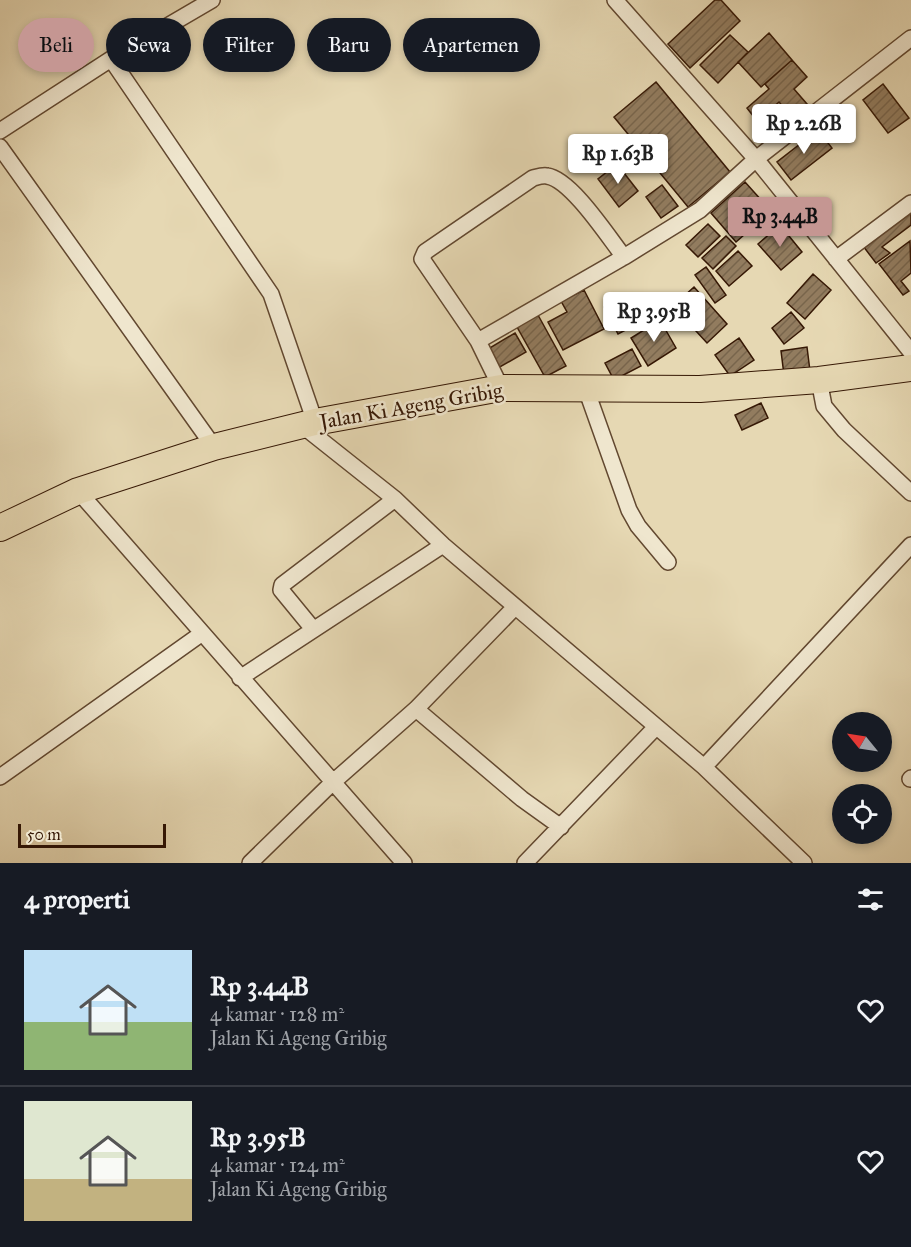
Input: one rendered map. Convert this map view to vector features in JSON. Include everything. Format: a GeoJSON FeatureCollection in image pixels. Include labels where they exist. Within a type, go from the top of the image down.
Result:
{"type":"FeatureCollection","features":[{"type":"Feature","properties":{"kind":"main road","name":"Jalan Ki Ageng Gribig"},"geometry":{"type":"LineString","coordinates":[[0,528],[78,491],[214,447],[309,424],[501,388],[700,389],[819,380],[911,368]]}},
{"type":"Feature","properties":{"kind":"street"},"geometry":{"type":"LineString","coordinates":[[181,18],[212,0]]}},
{"type":"Feature","properties":{"kind":"street"},"geometry":{"type":"LineString","coordinates":[[615,0],[756,159],[911,352]]}},
{"type":"Feature","properties":{"kind":"street"},"geometry":{"type":"LineString","coordinates":[[478,341],[624,257],[700,210],[756,159],[911,38]]}},
{"type":"Feature","properties":{"kind":"street"},"geometry":{"type":"LineString","coordinates":[[0,131],[106,62]]}},
{"type":"Feature","properties":{"kind":"street"},"geometry":{"type":"LineString","coordinates":[[120,72],[271,294],[309,424],[515,607],[655,728],[704,767],[804,863]]}},
{"type":"Feature","properties":{"kind":"street"},"geometry":{"type":"LineString","coordinates":[[0,147],[214,447]]}},
{"type":"Feature","properties":{"kind":"street"},"geometry":{"type":"LineString","coordinates":[[501,388],[478,341],[422,259],[425,252],[533,178],[546,175],[560,181],[624,257]]}},
{"type":"Feature","properties":{"kind":"street"},"geometry":{"type":"LineString","coordinates":[[836,259],[911,202]]}},
{"type":"Feature","properties":{"kind":"street"},"geometry":{"type":"LineString","coordinates":[[819,380],[824,406],[844,430],[911,493]]}},
{"type":"Feature","properties":{"kind":"street"},"geometry":{"type":"LineString","coordinates":[[586,389],[629,510],[638,526],[668,562]]}},
{"type":"Feature","properties":{"kind":"street"},"geometry":{"type":"LineString","coordinates":[[78,491],[404,863]]}},
{"type":"Feature","properties":{"kind":"street"},"geometry":{"type":"LineString","coordinates":[[313,629],[285,598],[281,590],[282,585],[395,499]]}},
{"type":"Feature","properties":{"kind":"street"},"geometry":{"type":"LineString","coordinates":[[240,678],[443,544]]}},
{"type":"Feature","properties":{"kind":"street"},"geometry":{"type":"LineString","coordinates":[[704,767],[911,545]]}},
{"type":"Feature","properties":{"kind":"street"},"geometry":{"type":"LineString","coordinates":[[250,863],[332,783],[416,709],[515,607]]}},
{"type":"Feature","properties":{"kind":"street"},"geometry":{"type":"LineString","coordinates":[[0,777],[201,634]]}},
{"type":"Feature","properties":{"kind":"street"},"geometry":{"type":"LineString","coordinates":[[416,709],[522,799],[561,826]]}},
{"type":"Feature","properties":{"kind":"street"},"geometry":{"type":"LineString","coordinates":[[533,861],[561,826],[655,728]]}},
{"type":"Feature","properties":{"kind":"building"},"geometry":{"type":"Polygon","coordinates":[[[715,0],[721,0],[740,21],[690,68],[668,44],[715,0]]]}},
{"type":"Feature","properties":{"kind":"building"},"geometry":{"type":"Polygon","coordinates":[[[769,33],[792,60],[761,87],[738,62],[769,33]]]}},
{"type":"Feature","properties":{"kind":"building"},"geometry":{"type":"Polygon","coordinates":[[[730,35],[748,52],[718,83],[700,65],[730,35]]]}},
{"type":"Feature","properties":{"kind":"building"},"geometry":{"type":"Polygon","coordinates":[[[792,60],[807,77],[794,89],[807,104],[792,117],[779,102],[757,121],[747,108],[769,89],[765,84],[792,60]]]}},
{"type":"Feature","properties":{"kind":"building"},"geometry":{"type":"Polygon","coordinates":[[[656,82],[730,172],[688,207],[614,117],[656,82]]]}},
{"type":"Feature","properties":{"kind":"building"},"geometry":{"type":"Polygon","coordinates":[[[883,84],[909,118],[888,133],[863,100],[883,84]]]}},
{"type":"Feature","properties":{"kind":"building"},"geometry":{"type":"Polygon","coordinates":[[[818,130],[832,148],[791,180],[777,162],[818,130]]]}},
{"type":"Feature","properties":{"kind":"building"},"geometry":{"type":"Polygon","coordinates":[[[617,164],[638,191],[619,207],[598,179],[617,164]]]}},
{"type":"Feature","properties":{"kind":"building"},"geometry":{"type":"Polygon","coordinates":[[[745,182],[771,211],[736,242],[711,213],[745,182]]]}},
{"type":"Feature","properties":{"kind":"building"},"geometry":{"type":"Polygon","coordinates":[[[662,185],[678,206],[661,218],[646,197],[662,185]]]}},
{"type":"Feature","properties":{"kind":"building"},"geometry":{"type":"Polygon","coordinates":[[[911,208],[911,225],[882,247],[890,253],[876,263],[863,246],[911,208]]]}},
{"type":"Feature","properties":{"kind":"building"},"geometry":{"type":"Polygon","coordinates":[[[708,224],[720,236],[698,257],[686,245],[708,224]]]}},
{"type":"Feature","properties":{"kind":"building"},"geometry":{"type":"Polygon","coordinates":[[[780,225],[802,252],[781,270],[758,244],[780,225]]]}},
{"type":"Feature","properties":{"kind":"building"},"geometry":{"type":"Polygon","coordinates":[[[726,236],[736,246],[713,269],[702,258],[726,236]]]}},
{"type":"Feature","properties":{"kind":"building"},"geometry":{"type":"Polygon","coordinates":[[[910,241],[911,273],[901,281],[909,291],[903,295],[879,264],[910,241]]]}},
{"type":"Feature","properties":{"kind":"building"},"geometry":{"type":"Polygon","coordinates":[[[738,251],[752,266],[729,286],[716,271],[738,251]]]}},
{"type":"Feature","properties":{"kind":"building"},"geometry":{"type":"Polygon","coordinates":[[[706,267],[726,295],[715,303],[695,275],[706,267]]]}},
{"type":"Feature","properties":{"kind":"building"},"geometry":{"type":"Polygon","coordinates":[[[813,274],[831,290],[805,319],[787,303],[813,274]]]}},
{"type":"Feature","properties":{"kind":"building"},"geometry":{"type":"Polygon","coordinates":[[[694,287],[727,324],[707,343],[673,306],[694,287]]]}},
{"type":"Feature","properties":{"kind":"building"},"geometry":{"type":"Polygon","coordinates":[[[584,290],[604,329],[563,350],[548,322],[567,312],[561,301],[584,290]]]}},
{"type":"Feature","properties":{"kind":"building"},"geometry":{"type":"Polygon","coordinates":[[[628,293],[643,321],[618,334],[604,307],[628,293]]]}},
{"type":"Feature","properties":{"kind":"building"},"geometry":{"type":"Polygon","coordinates":[[[791,312],[804,328],[784,344],[772,328],[791,312]]]}},
{"type":"Feature","properties":{"kind":"building"},"geometry":{"type":"Polygon","coordinates":[[[538,315],[566,366],[545,377],[517,327],[538,315]]]}},
{"type":"Feature","properties":{"kind":"building"},"geometry":{"type":"Polygon","coordinates":[[[660,320],[676,348],[648,366],[631,338],[660,320]]]}},
{"type":"Feature","properties":{"kind":"building"},"geometry":{"type":"Polygon","coordinates":[[[515,333],[526,352],[498,368],[488,349],[515,333]]]}},
{"type":"Feature","properties":{"kind":"building"},"geometry":{"type":"Polygon","coordinates":[[[739,338],[754,360],[730,376],[715,355],[739,338]]]}},
{"type":"Feature","properties":{"kind":"building"},"geometry":{"type":"Polygon","coordinates":[[[807,347],[810,371],[784,375],[781,351],[807,347]]]}},
{"type":"Feature","properties":{"kind":"building"},"geometry":{"type":"Polygon","coordinates":[[[632,349],[641,366],[614,380],[605,363],[632,349]]]}},
{"type":"Feature","properties":{"kind":"building"},"geometry":{"type":"Polygon","coordinates":[[[761,403],[768,418],[742,430],[735,415],[761,403]]]}}]}
